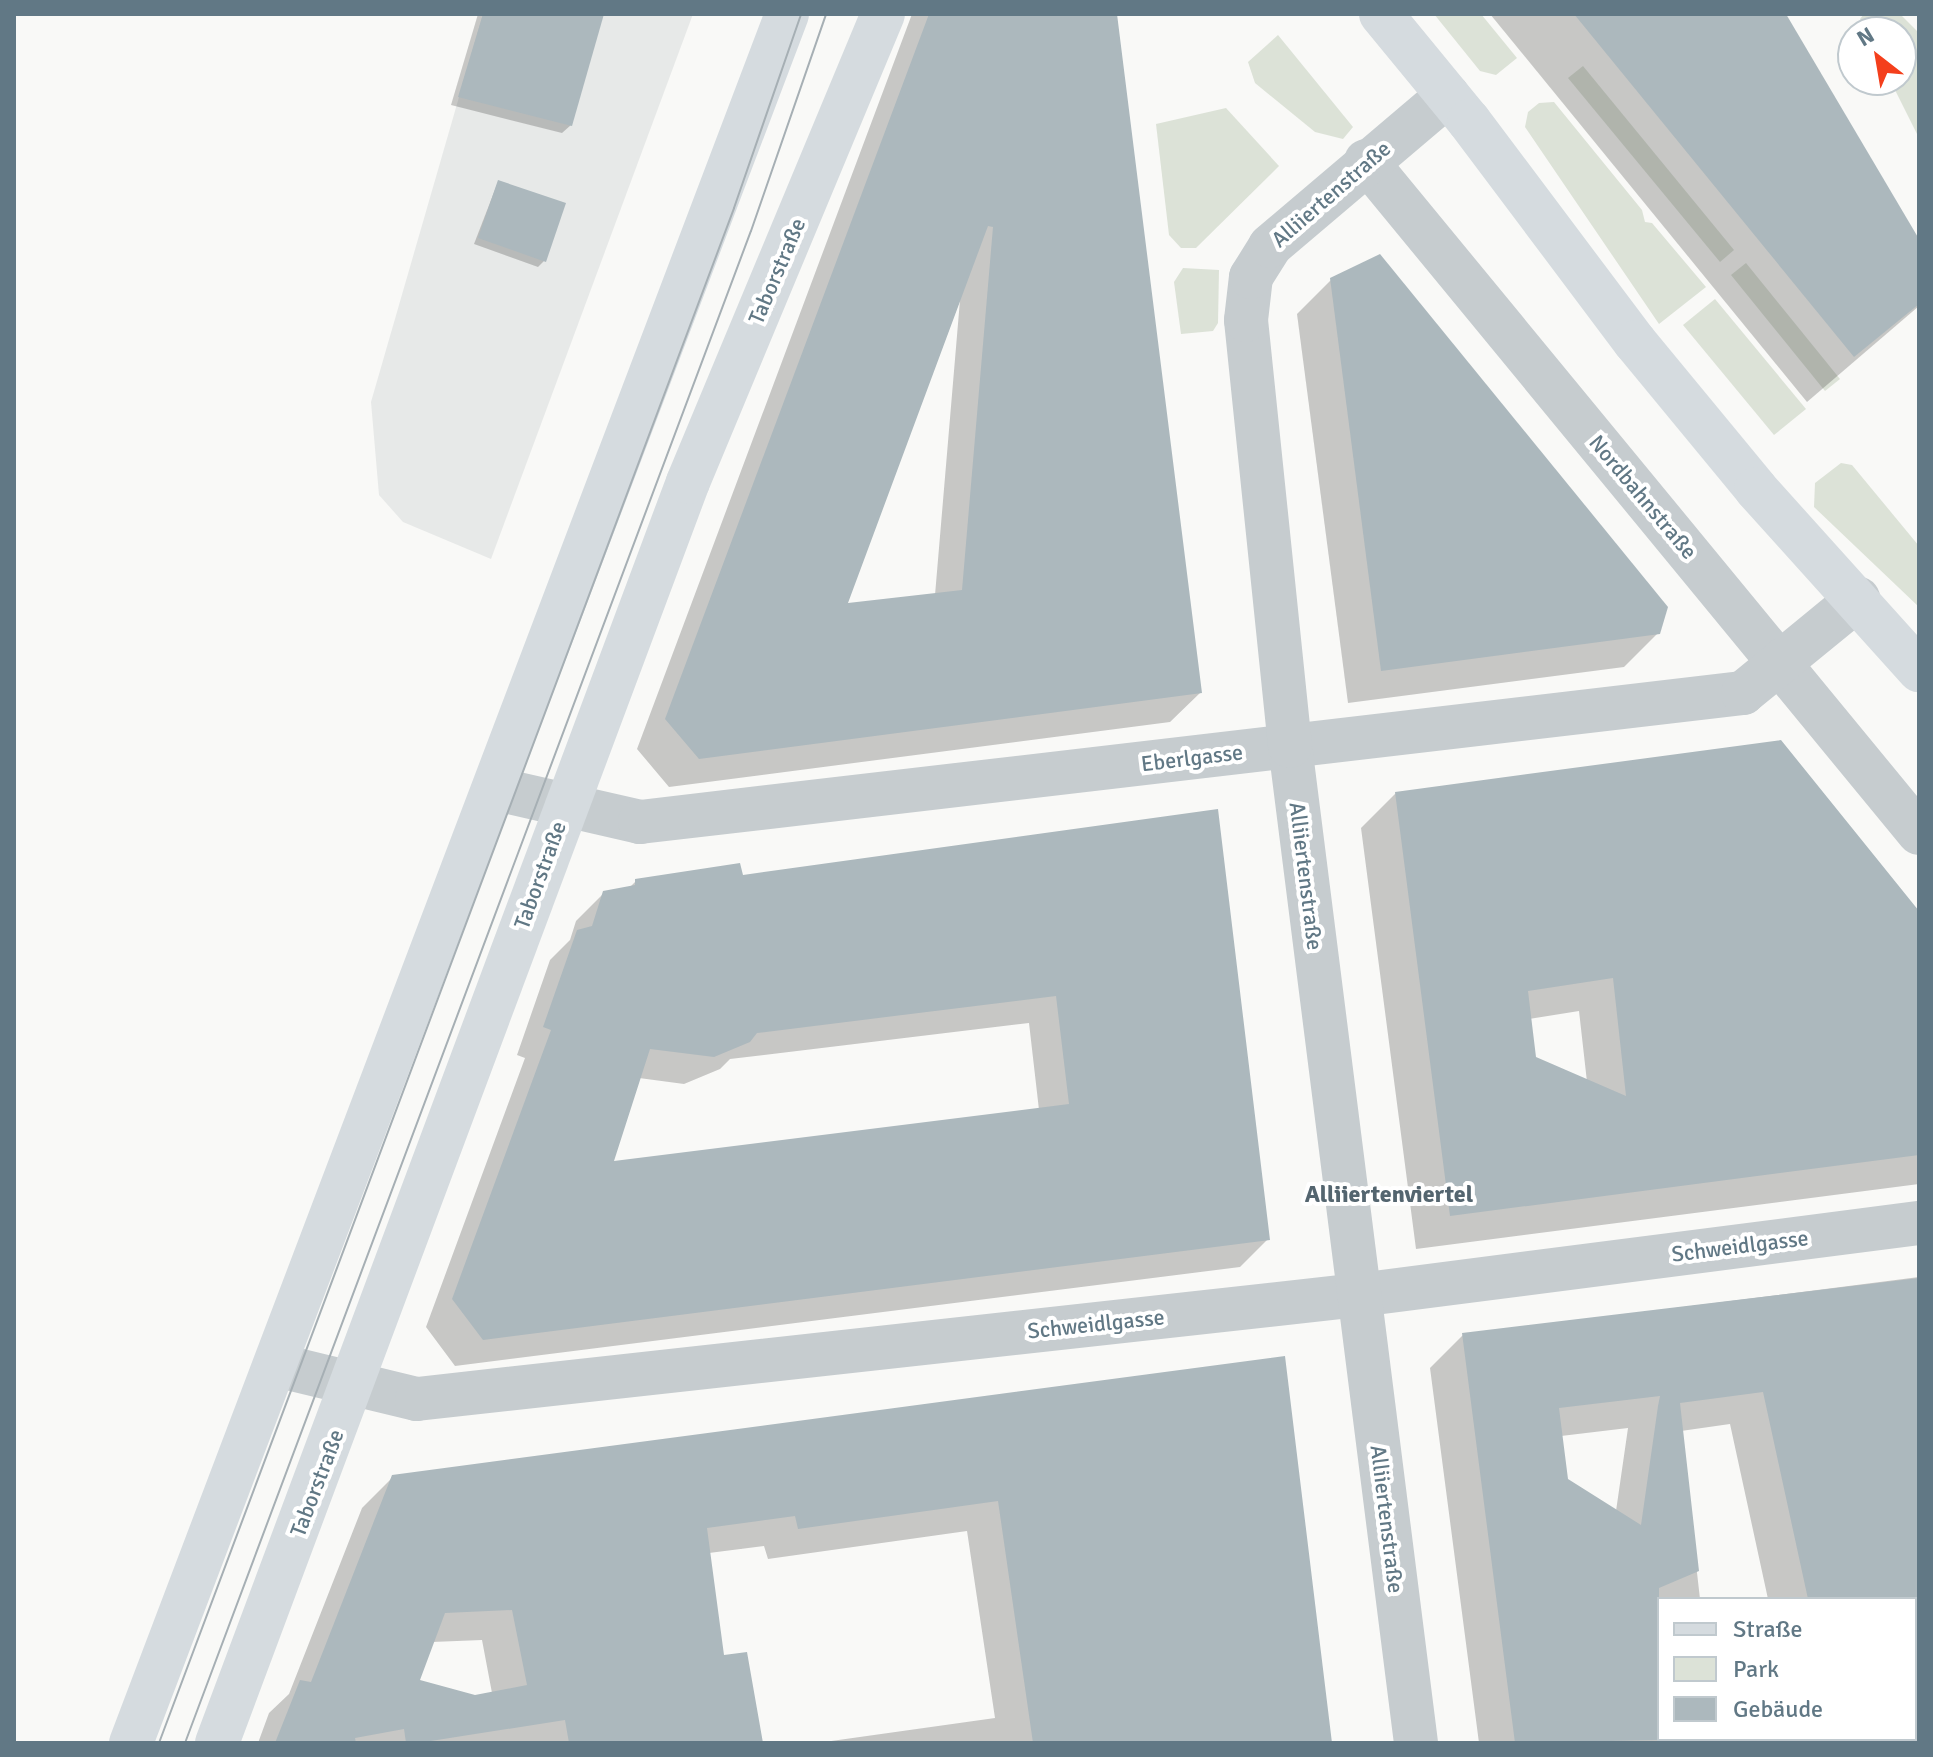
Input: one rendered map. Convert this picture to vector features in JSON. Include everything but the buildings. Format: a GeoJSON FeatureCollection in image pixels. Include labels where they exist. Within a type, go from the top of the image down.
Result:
{"type":"FeatureCollection","features":[{"type":"Feature","properties":{"kind":"main road"},"geometry":{"type":"LineString","coordinates":[[131,1743],[496,789],[615,457],[787,14]]}},
{"type":"Feature","properties":{"kind":"main road","name":"Taborstraße"},"geometry":{"type":"LineString","coordinates":[[217,1743],[354,1387],[565,807],[688,482],[883,14]]}},
{"type":"Feature","properties":{"kind":"main road"},"geometry":{"type":"LineString","coordinates":[[1381,14],[1448,95],[1635,342],[1756,489],[1919,670]]}},
{"type":"Feature","properties":{"kind":"street","name":"Alliiertenstraße"},"geometry":{"type":"LineString","coordinates":[[1416,1743],[1290,746],[1247,294],[1256,264],[1270,246],[1366,161],[1448,95]]}},
{"type":"Feature","properties":{"kind":"street","name":"Nordbahnstraße"},"geometry":{"type":"LineString","coordinates":[[1366,161],[1919,833]]}},
{"type":"Feature","properties":{"kind":"street","name":"Eberlgasse"},"geometry":{"type":"LineString","coordinates":[[496,789],[640,822],[1743,693],[1858,599]]}},
{"type":"Feature","properties":{"kind":"street","name":"Schweidlgasse"},"geometry":{"type":"LineString","coordinates":[[276,1365],[354,1387],[417,1399],[1359,1295],[1919,1223]]}},
{"type":"Feature","properties":{"kind":"shaded area"},"geometry":{"type":"Polygon","coordinates":[[[483,14],[693,14],[491,559],[403,522],[379,495],[371,402],[483,14]]]}},
{"type":"Feature","properties":{"kind":"green space"},"geometry":{"type":"Polygon","coordinates":[[[1434,14],[1481,14],[1517,58],[1496,75],[1480,71],[1434,14]]]}},
{"type":"Feature","properties":{"kind":"green space"},"geometry":{"type":"Polygon","coordinates":[[[1900,14],[1902,16],[1862,16],[1900,14]]]}},
{"type":"Feature","properties":{"kind":"green space"},"geometry":{"type":"Polygon","coordinates":[[[1917,31],[1919,33],[1919,138],[1898,96],[1917,96],[1917,31]]]}},
{"type":"Feature","properties":{"kind":"green space"},"geometry":{"type":"Polygon","coordinates":[[[1278,35],[1353,127],[1343,139],[1315,132],[1255,83],[1248,62],[1278,35]]]}},
{"type":"Feature","properties":{"kind":"green space"},"geometry":{"type":"Polygon","coordinates":[[[1583,66],[1734,250],[1720,262],[1568,78],[1583,66]]]}},
{"type":"Feature","properties":{"kind":"green space"},"geometry":{"type":"Polygon","coordinates":[[[1554,102],[1642,210],[1645,222],[1652,223],[1706,287],[1659,324],[1525,127],[1528,112],[1539,103],[1554,102]]]}},
{"type":"Feature","properties":{"kind":"green space"},"geometry":{"type":"Polygon","coordinates":[[[1226,108],[1279,166],[1196,248],[1181,248],[1169,235],[1156,124],[1226,108]]]}},
{"type":"Feature","properties":{"kind":"green space"},"geometry":{"type":"Polygon","coordinates":[[[1746,263],[1840,379],[1825,391],[1731,275],[1746,263]]]}},
{"type":"Feature","properties":{"kind":"green space"},"geometry":{"type":"Polygon","coordinates":[[[1183,268],[1219,270],[1218,323],[1213,331],[1181,334],[1174,282],[1183,268]]]}},
{"type":"Feature","properties":{"kind":"green space"},"geometry":{"type":"Polygon","coordinates":[[[1715,299],[1806,409],[1774,435],[1683,325],[1715,299]]]}},
{"type":"Feature","properties":{"kind":"green space"},"geometry":{"type":"Polygon","coordinates":[[[1841,463],[1852,465],[1919,546],[1919,607],[1814,507],[1815,483],[1841,463]]]}},
{"type":"Feature","properties":{"kind":"tram line"},"geometry":{"type":"LineString","coordinates":[[159,1743],[734,208],[801,14]]}},
{"type":"Feature","properties":{"kind":"tram line"},"geometry":{"type":"LineString","coordinates":[[185,1743],[751,231],[826,14]]}},
{"type":"Feature","properties":{"kind":"district","name":"Alliiertenviertel"},"geometry":{"type":"Point","coordinates":[1389,1195]}}]}
